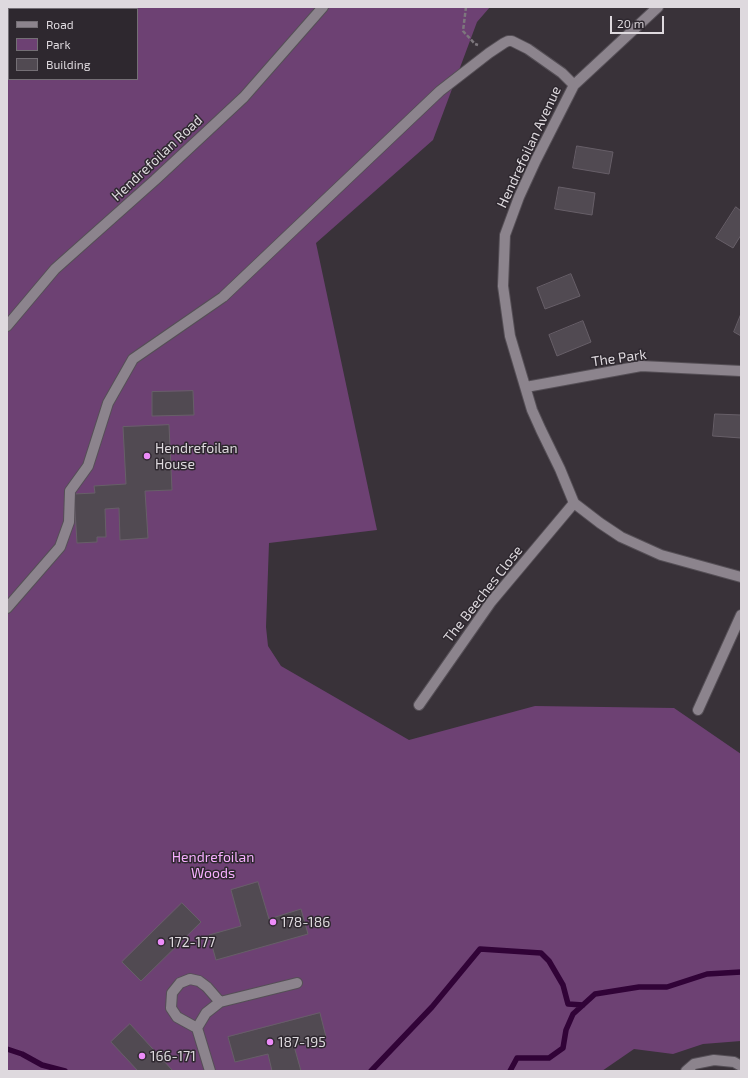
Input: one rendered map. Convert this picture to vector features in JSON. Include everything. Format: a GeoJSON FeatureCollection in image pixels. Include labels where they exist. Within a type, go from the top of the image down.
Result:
{"type":"FeatureCollection","features":[{"type":"Feature","properties":{"kind":"street","name":"Hendrefoilan Road"},"geometry":{"type":"LineString","coordinates":[[7,326],[55,269],[155,180],[244,97],[323,7]]}},
{"type":"Feature","properties":{"kind":"street","name":"Hendrefoilan Avenue"},"geometry":{"type":"LineString","coordinates":[[574,502],[532,410],[510,336],[503,286],[505,235],[519,197],[536,160],[574,85],[658,7]]}},
{"type":"Feature","properties":{"kind":"street"},"geometry":{"type":"LineString","coordinates":[[7,608],[60,547],[69,522],[70,491],[88,466],[108,403],[133,360],[223,298],[440,91],[504,43],[512,41],[528,49],[562,73],[574,85]]}},
{"type":"Feature","properties":{"kind":"street","name":"The Park"},"geometry":{"type":"LineString","coordinates":[[526,387],[641,366],[741,371]]}},
{"type":"Feature","properties":{"kind":"street"},"geometry":{"type":"LineString","coordinates":[[574,502],[621,537],[661,555],[741,576]]}},
{"type":"Feature","properties":{"kind":"street","name":"The Beeches Close"},"geometry":{"type":"LineString","coordinates":[[419,705],[491,602],[574,502]]}},
{"type":"Feature","properties":{"kind":"street"},"geometry":{"type":"LineString","coordinates":[[698,710],[741,616]]}},
{"type":"Feature","properties":{"kind":"street"},"geometry":{"type":"LineString","coordinates":[[210,1071],[197,1028],[177,1018],[171,1008],[172,993],[180,983],[190,979],[199,981],[207,987],[220,1002]]}},
{"type":"Feature","properties":{"kind":"street"},"geometry":{"type":"LineString","coordinates":[[197,1028],[206,1013],[220,1002],[298,983]]}},
{"type":"Feature","properties":{"kind":"street"},"geometry":{"type":"LineString","coordinates":[[686,1071],[694,1064],[714,1060],[734,1062],[741,1066]]}},
{"type":"Feature","properties":{"kind":"path"},"geometry":{"type":"LineString","coordinates":[[466,7],[463,31],[476,44],[494,50]]}},
{"type":"Feature","properties":{"kind":"green space","name":"Hendrefoilan Woods"},"geometry":{"type":"Polygon","coordinates":[[[7,7],[490,7],[477,22],[433,140],[316,243],[377,530],[269,543],[266,627],[268,646],[281,666],[409,740],[535,706],[674,708],[741,754],[741,1041],[703,1044],[673,1054],[634,1049],[602,1071],[7,1071],[7,7]]]}},
{"type":"Feature","properties":{"kind":"building"},"geometry":{"type":"Polygon","coordinates":[[[577,146],[613,152],[609,174],[573,168],[577,146]]]}},
{"type":"Feature","properties":{"kind":"building"},"geometry":{"type":"Polygon","coordinates":[[[559,187],[595,193],[592,215],[555,209],[559,187]]]}},
{"type":"Feature","properties":{"kind":"building"},"geometry":{"type":"Polygon","coordinates":[[[736,207],[741,211],[741,235],[733,248],[716,238],[736,207]]]}},
{"type":"Feature","properties":{"kind":"building"},"geometry":{"type":"Polygon","coordinates":[[[571,274],[580,296],[545,309],[537,288],[571,274]]]}},
{"type":"Feature","properties":{"kind":"building"},"geometry":{"type":"Polygon","coordinates":[[[741,314],[741,336],[734,332],[741,314]]]}},
{"type":"Feature","properties":{"kind":"building"},"geometry":{"type":"Polygon","coordinates":[[[583,321],[591,342],[557,356],[549,335],[583,321]]]}},
{"type":"Feature","properties":{"kind":"building"},"geometry":{"type":"Polygon","coordinates":[[[193,391],[194,415],[152,416],[152,392],[193,391]]]}},
{"type":"Feature","properties":{"kind":"building"},"geometry":{"type":"Polygon","coordinates":[[[715,414],[741,415],[741,438],[713,436],[715,414]]]}},
{"type":"Feature","properties":{"kind":"building","name":"Hendrefoilan House"},"geometry":{"type":"Polygon","coordinates":[[[169,425],[172,490],[145,491],[148,538],[120,540],[119,508],[105,509],[106,537],[97,537],[97,542],[77,543],[74,494],[95,493],[94,486],[126,484],[123,427],[169,425]]]}},
{"type":"Feature","properties":{"kind":"building","name":"178-186"},"geometry":{"type":"Polygon","coordinates":[[[258,882],[269,919],[301,909],[308,934],[216,960],[209,935],[241,926],[231,890],[258,882]]]}},
{"type":"Feature","properties":{"kind":"building","name":"172-177"},"geometry":{"type":"Polygon","coordinates":[[[182,903],[201,922],[141,981],[122,962],[182,903]]]}},
{"type":"Feature","properties":{"kind":"building","name":"187-195"},"geometry":{"type":"Polygon","coordinates":[[[320,1013],[326,1037],[294,1046],[301,1071],[272,1071],[268,1054],[235,1062],[228,1037],[320,1013]]]}},
{"type":"Feature","properties":{"kind":"building","name":"166-171"},"geometry":{"type":"Polygon","coordinates":[[[130,1024],[173,1071],[138,1071],[111,1042],[130,1024]]]}},
{"type":"Feature","properties":{"kind":"waterway"},"geometry":{"type":"LineString","coordinates":[[371,1071],[432,1007],[480,949],[541,953],[549,961],[563,985],[568,1004],[583,1005]]}},
{"type":"Feature","properties":{"kind":"waterway"},"geometry":{"type":"LineString","coordinates":[[510,1071],[517,1058],[549,1058],[563,1048],[566,1030],[573,1014],[595,994],[639,987],[667,987],[707,974],[741,972]]}},
{"type":"Feature","properties":{"kind":"waterway"},"geometry":{"type":"LineString","coordinates":[[7,1049],[22,1054],[42,1065],[65,1071]]}},
{"type":"Feature","properties":{"kind":"place","name":"Hendrefoilan House"},"geometry":{"type":"Point","coordinates":[147,456]}},
{"type":"Feature","properties":{"kind":"place","name":"178-186"},"geometry":{"type":"Point","coordinates":[273,922]}},
{"type":"Feature","properties":{"kind":"place","name":"172-177"},"geometry":{"type":"Point","coordinates":[161,942]}},
{"type":"Feature","properties":{"kind":"place","name":"187-195"},"geometry":{"type":"Point","coordinates":[270,1042]}},
{"type":"Feature","properties":{"kind":"place","name":"166-171"},"geometry":{"type":"Point","coordinates":[142,1056]}}]}
